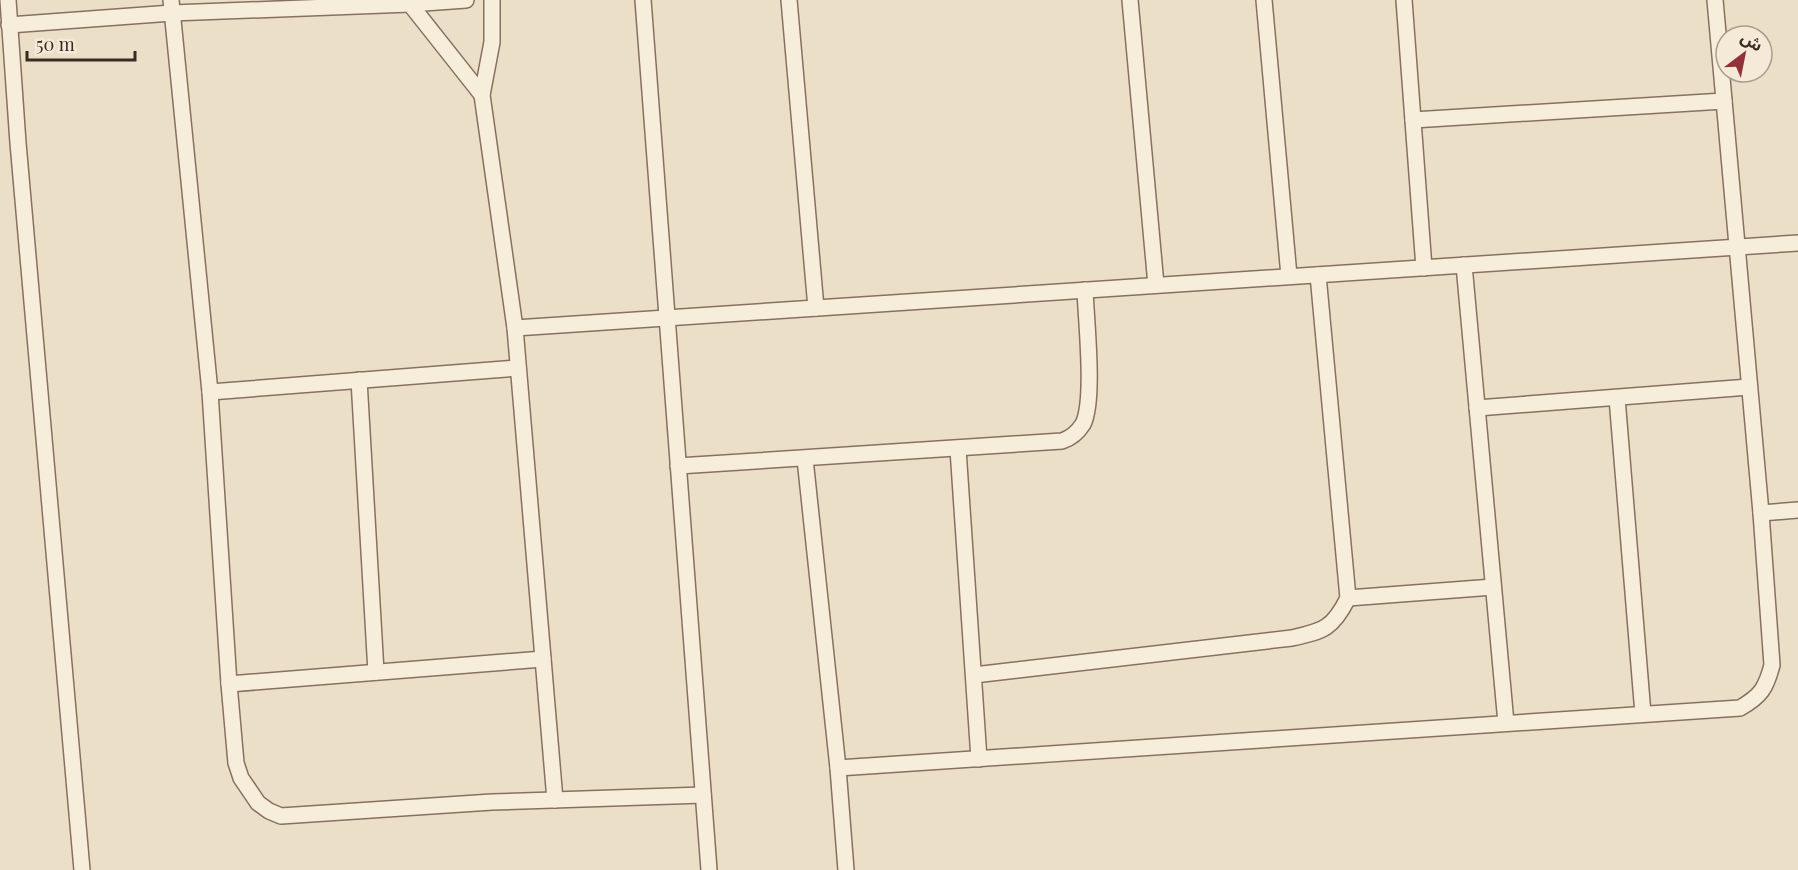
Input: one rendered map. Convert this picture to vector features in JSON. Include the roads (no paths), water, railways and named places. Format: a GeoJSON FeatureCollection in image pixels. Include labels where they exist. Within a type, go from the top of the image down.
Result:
{"type":"FeatureCollection","features":[{"type":"Feature","properties":{"kind":"street"},"geometry":{"type":"LineString","coordinates":[[8,0],[19,155],[82,870]]}},
{"type":"Feature","properties":{"kind":"street"},"geometry":{"type":"LineString","coordinates":[[9,25],[171,6],[410,4],[466,0]]}},
{"type":"Feature","properties":{"kind":"street"},"geometry":{"type":"LineString","coordinates":[[492,0],[492,42],[482,95],[515,328],[555,800]]}},
{"type":"Feature","properties":{"kind":"street"},"geometry":{"type":"LineString","coordinates":[[643,0],[709,870]]}},
{"type":"Feature","properties":{"kind":"street"},"geometry":{"type":"LineString","coordinates":[[789,0],[816,308]]}},
{"type":"Feature","properties":{"kind":"street"},"geometry":{"type":"LineString","coordinates":[[1130,0],[1156,285]]}},
{"type":"Feature","properties":{"kind":"street"},"geometry":{"type":"LineString","coordinates":[[1264,0],[1288,276]]}},
{"type":"Feature","properties":{"kind":"street"},"geometry":{"type":"LineString","coordinates":[[1404,0],[1424,267]]}},
{"type":"Feature","properties":{"kind":"street"},"geometry":{"type":"LineString","coordinates":[[838,768],[1740,708],[1756,698],[1768,683],[1772,664],[1761,513],[1715,0]]}},
{"type":"Feature","properties":{"kind":"street"},"geometry":{"type":"LineString","coordinates":[[410,4],[482,95]]}},
{"type":"Feature","properties":{"kind":"street"},"geometry":{"type":"LineString","coordinates":[[171,6],[210,392],[236,763],[249,792],[269,811],[281,816],[492,802],[703,795]]}},
{"type":"Feature","properties":{"kind":"street"},"geometry":{"type":"LineString","coordinates":[[1413,120],[1724,101]]}},
{"type":"Feature","properties":{"kind":"street"},"geometry":{"type":"LineString","coordinates":[[515,328],[1798,243]]}},
{"type":"Feature","properties":{"kind":"street"},"geometry":{"type":"LineString","coordinates":[[1464,265],[1506,723]]}},
{"type":"Feature","properties":{"kind":"street"},"geometry":{"type":"LineString","coordinates":[[974,675],[1292,638],[1317,632],[1338,618],[1348,598],[1318,274]]}},
{"type":"Feature","properties":{"kind":"street"},"geometry":{"type":"LineString","coordinates":[[678,466],[1056,443],[1068,439],[1079,430],[1085,417],[1089,396],[1085,290]]}},
{"type":"Feature","properties":{"kind":"street"},"geometry":{"type":"LineString","coordinates":[[210,392],[518,368]]}},
{"type":"Feature","properties":{"kind":"street"},"geometry":{"type":"LineString","coordinates":[[359,380],[376,672]]}},
{"type":"Feature","properties":{"kind":"street"},"geometry":{"type":"LineString","coordinates":[[1477,408],[1749,387]]}},
{"type":"Feature","properties":{"kind":"street"},"geometry":{"type":"LineString","coordinates":[[1617,398],[1643,714]]}},
{"type":"Feature","properties":{"kind":"street"},"geometry":{"type":"LineString","coordinates":[[958,449],[979,759]]}},
{"type":"Feature","properties":{"kind":"street"},"geometry":{"type":"LineString","coordinates":[[805,459],[838,768],[846,870]]}},
{"type":"Feature","properties":{"kind":"street"},"geometry":{"type":"LineString","coordinates":[[1761,513],[1798,510]]}},
{"type":"Feature","properties":{"kind":"street"},"geometry":{"type":"LineString","coordinates":[[1348,598],[1493,587]]}},
{"type":"Feature","properties":{"kind":"street"},"geometry":{"type":"LineString","coordinates":[[229,684],[543,659]]}}]}
